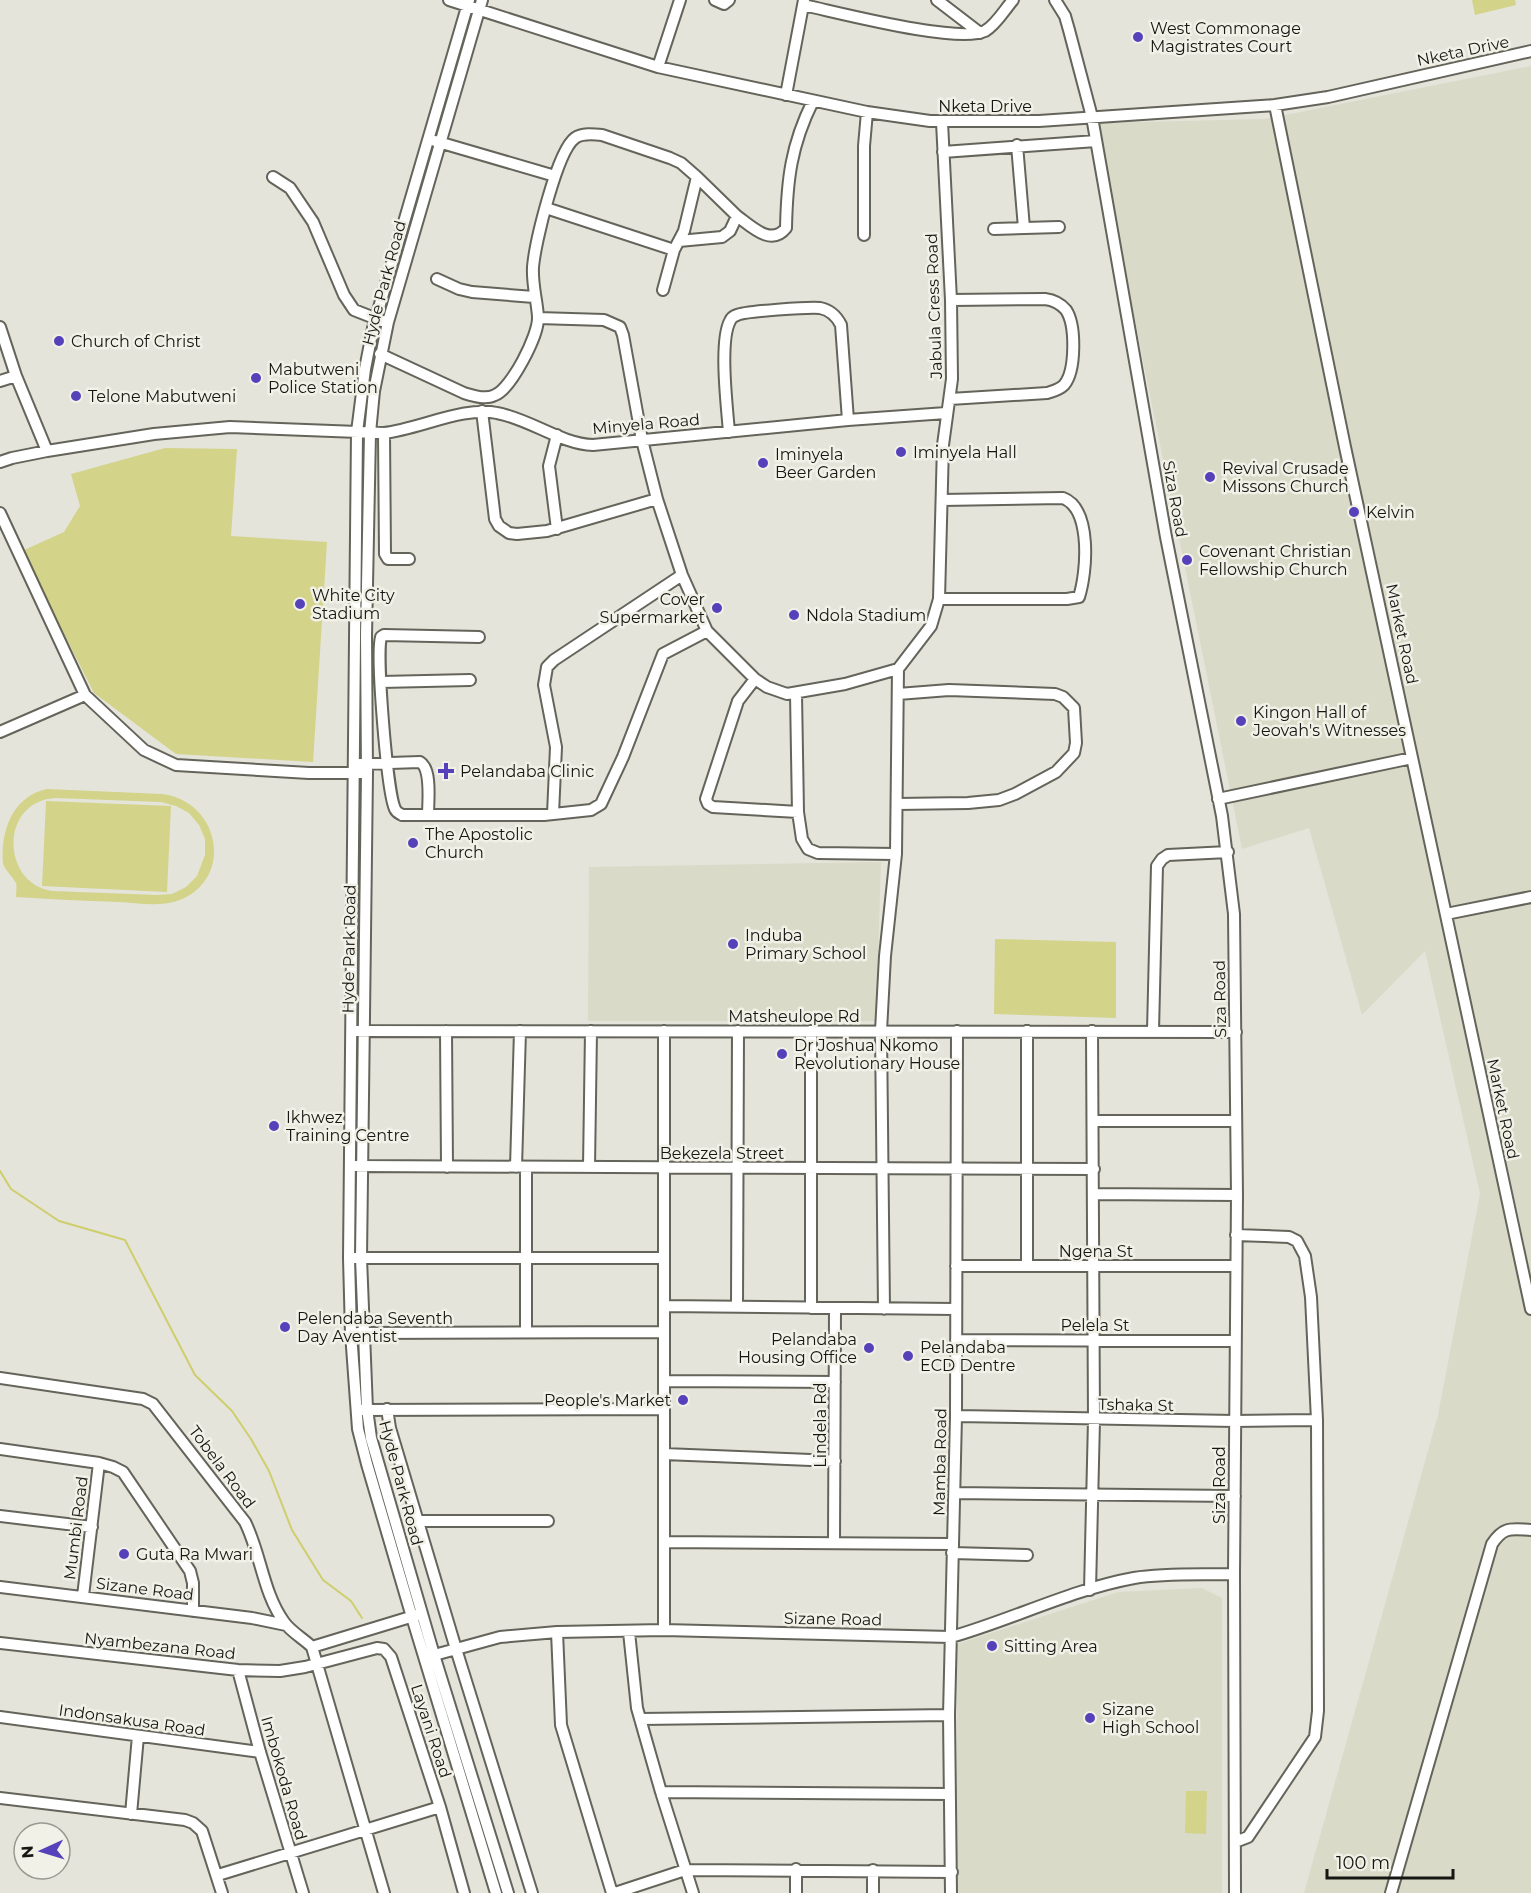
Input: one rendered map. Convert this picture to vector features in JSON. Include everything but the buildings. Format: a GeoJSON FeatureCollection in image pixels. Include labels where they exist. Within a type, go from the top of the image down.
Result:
{"type":"FeatureCollection","features":[{"type":"Feature","properties":{"kind":"street","name":"Nketa Drive"},"geometry":{"type":"LineString","coordinates":[[449,0],[481,5],[658,67],[867,112],[942,122],[1039,121],[1275,105],[1328,97],[1531,51]]}},
{"type":"Feature","properties":{"kind":"street"},"geometry":{"type":"LineString","coordinates":[[658,67],[680,0]]}},
{"type":"Feature","properties":{"kind":"street"},"geometry":{"type":"LineString","coordinates":[[716,0],[724,4],[729,0]]}},
{"type":"Feature","properties":{"kind":"street"},"geometry":{"type":"LineString","coordinates":[[937,0],[980,33]]}},
{"type":"Feature","properties":{"kind":"street"},"geometry":{"type":"LineString","coordinates":[[786,95],[803,3],[940,34],[980,33],[991,26],[1013,0]]}},
{"type":"Feature","properties":{"kind":"street","name":"Siza Road"},"geometry":{"type":"LineString","coordinates":[[1055,0],[1070,30],[1092,117],[1166,537],[1228,852],[1234,914],[1237,1195],[1234,1421],[1235,1893]]}},
{"type":"Feature","properties":{"kind":"street","name":"Hyde Park Road"},"geometry":{"type":"LineString","coordinates":[[357,1030],[367,769],[366,636],[370,433],[380,354],[468,3]]}},
{"type":"Feature","properties":{"kind":"street","name":"Hyde Park Road"},"geometry":{"type":"LineString","coordinates":[[361,1409],[364,1333],[356,1166],[354,769],[357,432],[365,369],[375,320],[481,5]]}},
{"type":"Feature","properties":{"kind":"street"},"geometry":{"type":"LineString","coordinates":[[380,354],[464,393],[478,397],[493,397],[503,392],[535,334],[538,318],[534,297],[535,256],[555,176],[565,150],[576,137],[590,134],[602,135],[681,163],[737,216],[765,235],[774,236],[782,233],[786,228],[787,184],[796,140],[813,101]]}},
{"type":"Feature","properties":{"kind":"street","name":"Market Road"},"geometry":{"type":"LineString","coordinates":[[1275,105],[1412,758],[1531,1309]]}},
{"type":"Feature","properties":{"kind":"street"},"geometry":{"type":"LineString","coordinates":[[864,235],[864,146],[867,112]]}},
{"type":"Feature","properties":{"kind":"street","name":"Jabula Cress Road"},"geometry":{"type":"LineString","coordinates":[[898,669],[931,626],[939,599],[943,445],[952,379],[951,300],[942,122]]}},
{"type":"Feature","properties":{"kind":"street"},"geometry":{"type":"LineString","coordinates":[[434,141],[555,176]]}},
{"type":"Feature","properties":{"kind":"street"},"geometry":{"type":"LineString","coordinates":[[943,152],[1096,141]]}},
{"type":"Feature","properties":{"kind":"street"},"geometry":{"type":"LineString","coordinates":[[1017,145],[1024,228]]}},
{"type":"Feature","properties":{"kind":"street"},"geometry":{"type":"LineString","coordinates":[[273,177],[290,188],[313,222],[344,295],[354,310],[375,320],[388,322]]}},
{"type":"Feature","properties":{"kind":"street"},"geometry":{"type":"LineString","coordinates":[[663,290],[676,246],[684,231],[697,177]]}},
{"type":"Feature","properties":{"kind":"street"},"geometry":{"type":"LineString","coordinates":[[546,208],[676,246],[722,237],[730,231],[737,216]]}},
{"type":"Feature","properties":{"kind":"street"},"geometry":{"type":"LineString","coordinates":[[994,229],[1059,226]]}},
{"type":"Feature","properties":{"kind":"street"},"geometry":{"type":"LineString","coordinates":[[437,279],[472,292],[534,297]]}},
{"type":"Feature","properties":{"kind":"street"},"geometry":{"type":"LineString","coordinates":[[950,399],[1047,393],[1057,390],[1065,384],[1074,353],[1070,320],[1066,311],[1054,300],[951,300]]}},
{"type":"Feature","properties":{"kind":"street"},"geometry":{"type":"LineString","coordinates":[[729,432],[724,368],[727,330],[731,318],[737,314],[750,312],[820,308],[834,315],[841,325],[848,420]]}},
{"type":"Feature","properties":{"kind":"street"},"geometry":{"type":"LineString","coordinates":[[538,318],[604,320],[620,327],[642,440],[657,500],[682,575],[707,631],[755,679],[777,691],[795,694],[845,684],[898,669],[896,854],[885,956],[882,1031],[884,1309]]}},
{"type":"Feature","properties":{"kind":"street"},"geometry":{"type":"LineString","coordinates":[[0,327],[16,376],[47,452]]}},
{"type":"Feature","properties":{"kind":"street"},"geometry":{"type":"LineString","coordinates":[[0,381],[16,376]]}},
{"type":"Feature","properties":{"kind":"street"},"geometry":{"type":"LineString","coordinates":[[482,411],[495,519],[499,526],[509,533],[557,529],[657,500]]}},
{"type":"Feature","properties":{"kind":"street","name":"Minyela Road"},"geometry":{"type":"LineString","coordinates":[[0,462],[154,434],[230,427],[370,433],[402,431],[482,411],[515,418],[582,445],[946,413]]}},
{"type":"Feature","properties":{"kind":"street"},"geometry":{"type":"LineString","coordinates":[[384,432],[385,554],[388,559],[409,559]]}},
{"type":"Feature","properties":{"kind":"street"},"geometry":{"type":"LineString","coordinates":[[557,435],[549,466],[557,529]]}},
{"type":"Feature","properties":{"kind":"street"},"geometry":{"type":"LineString","coordinates":[[939,599],[1067,599],[1079,597],[1083,585],[1084,566],[1084,530],[1078,511],[1068,500],[1063,498],[942,500]]}},
{"type":"Feature","properties":{"kind":"street"},"geometry":{"type":"LineString","coordinates":[[0,513],[85,694],[144,750],[176,765],[309,773],[367,769],[387,763],[420,762],[428,771],[428,815]]}},
{"type":"Feature","properties":{"kind":"street"},"geometry":{"type":"LineString","coordinates":[[553,814],[556,747],[544,685],[547,667],[554,660],[682,575]]}},
{"type":"Feature","properties":{"kind":"street"},"geometry":{"type":"LineString","coordinates":[[479,637],[384,635],[380,640],[387,763],[395,809],[402,815],[553,814],[591,810],[601,804],[623,757],[663,654],[707,631]]}},
{"type":"Feature","properties":{"kind":"street"},"geometry":{"type":"LineString","coordinates":[[755,679],[738,701],[705,799],[713,807],[798,812]]}},
{"type":"Feature","properties":{"kind":"street"},"geometry":{"type":"LineString","coordinates":[[381,682],[470,680]]}},
{"type":"Feature","properties":{"kind":"street"},"geometry":{"type":"LineString","coordinates":[[897,804],[968,803],[1006,798],[1065,765],[1074,753],[1076,743],[1074,708],[1063,697],[1055,694],[949,690],[898,694]]}},
{"type":"Feature","properties":{"kind":"street"},"geometry":{"type":"LineString","coordinates":[[2,727],[85,694]]}},
{"type":"Feature","properties":{"kind":"street"},"geometry":{"type":"LineString","coordinates":[[795,694],[798,812],[802,839],[808,849],[818,853],[896,854]]}},
{"type":"Feature","properties":{"kind":"street"},"geometry":{"type":"LineString","coordinates":[[1218,799],[1412,758]]}},
{"type":"Feature","properties":{"kind":"street"},"geometry":{"type":"LineString","coordinates":[[1153,1031],[1157,866],[1168,855],[1228,852]]}},
{"type":"Feature","properties":{"kind":"street"},"geometry":{"type":"LineString","coordinates":[[1446,914],[1531,897]]}},
{"type":"Feature","properties":{"kind":"street","name":"Matsheulope Rd"},"geometry":{"type":"LineString","coordinates":[[357,1030],[1236,1032]]}},
{"type":"Feature","properties":{"kind":"street"},"geometry":{"type":"LineString","coordinates":[[446,1030],[447,1167]]}},
{"type":"Feature","properties":{"kind":"street"},"geometry":{"type":"LineString","coordinates":[[520,1031],[526,1331]]}},
{"type":"Feature","properties":{"kind":"street"},"geometry":{"type":"LineString","coordinates":[[589,1167],[591,1031]]}},
{"type":"Feature","properties":{"kind":"street"},"geometry":{"type":"LineString","coordinates":[[664,1031],[664,1630]]}},
{"type":"Feature","properties":{"kind":"street"},"geometry":{"type":"LineString","coordinates":[[737,1307],[738,1031]]}},
{"type":"Feature","properties":{"kind":"street"},"geometry":{"type":"LineString","coordinates":[[811,1031],[811,1308]]}},
{"type":"Feature","properties":{"kind":"street","name":"Mamba Road"},"geometry":{"type":"LineString","coordinates":[[951,1893],[949,1715],[956,1416],[957,1031]]}},
{"type":"Feature","properties":{"kind":"street"},"geometry":{"type":"LineString","coordinates":[[1027,1031],[1027,1266]]}},
{"type":"Feature","properties":{"kind":"street"},"geometry":{"type":"LineString","coordinates":[[1090,1590],[1094,1420],[1092,1031]]}},
{"type":"Feature","properties":{"kind":"street"},"geometry":{"type":"LineString","coordinates":[[1094,1121],[1235,1121]]}},
{"type":"Feature","properties":{"kind":"street","name":"Hyde Park Road"},"geometry":{"type":"LineString","coordinates":[[356,1166],[349,1258],[351,1333],[361,1409],[496,1893]]}},
{"type":"Feature","properties":{"kind":"street","name":"Bekezela Street"},"geometry":{"type":"LineString","coordinates":[[356,1166],[1094,1169]]}},
{"type":"Feature","properties":{"kind":"street"},"geometry":{"type":"LineString","coordinates":[[1094,1194],[1237,1195]]}},
{"type":"Feature","properties":{"kind":"street"},"geometry":{"type":"LineString","coordinates":[[1235,1842],[1248,1837],[1315,1737],[1318,1711],[1317,1420],[1311,1297],[1305,1256],[1297,1241],[1289,1237],[1236,1235]]}},
{"type":"Feature","properties":{"kind":"street"},"geometry":{"type":"LineString","coordinates":[[349,1258],[664,1258]]}},
{"type":"Feature","properties":{"kind":"street","name":"Ngena St"},"geometry":{"type":"LineString","coordinates":[[956,1266],[1235,1266]]}},
{"type":"Feature","properties":{"kind":"street"},"geometry":{"type":"LineString","coordinates":[[664,1306],[955,1310]]}},
{"type":"Feature","properties":{"kind":"street","name":"Lindela Rd"},"geometry":{"type":"LineString","coordinates":[[834,1542],[835,1308]]}},
{"type":"Feature","properties":{"kind":"street"},"geometry":{"type":"LineString","coordinates":[[351,1333],[664,1332]]}},
{"type":"Feature","properties":{"kind":"street","name":"Pelela St"},"geometry":{"type":"LineString","coordinates":[[956,1340],[1235,1341]]}},
{"type":"Feature","properties":{"kind":"street","name":"Tobela Road"},"geometry":{"type":"LineString","coordinates":[[0,1378],[143,1399],[153,1404],[245,1522],[251,1534],[270,1597],[286,1625],[312,1647]]}},
{"type":"Feature","properties":{"kind":"street"},"geometry":{"type":"LineString","coordinates":[[664,1381],[835,1382]]}},
{"type":"Feature","properties":{"kind":"street"},"geometry":{"type":"LineString","coordinates":[[361,1409],[664,1409]]}},
{"type":"Feature","properties":{"kind":"street"},"geometry":{"type":"LineString","coordinates":[[387,1409],[390,1428],[456,1649],[532,1893]]}},
{"type":"Feature","properties":{"kind":"street","name":"Tshaka St"},"geometry":{"type":"LineString","coordinates":[[956,1416],[1094,1420],[1317,1420]]}},
{"type":"Feature","properties":{"kind":"street"},"geometry":{"type":"LineString","coordinates":[[0,1449],[99,1463],[123,1472],[189,1571],[193,1583],[193,1611]]}},
{"type":"Feature","properties":{"kind":"street"},"geometry":{"type":"LineString","coordinates":[[664,1454],[835,1461]]}},
{"type":"Feature","properties":{"kind":"street","name":"Mumbi Road"},"geometry":{"type":"LineString","coordinates":[[83,1596],[99,1463]]}},
{"type":"Feature","properties":{"kind":"street"},"geometry":{"type":"LineString","coordinates":[[955,1493],[1235,1496]]}},
{"type":"Feature","properties":{"kind":"street"},"geometry":{"type":"LineString","coordinates":[[0,1516],[92,1527]]}},
{"type":"Feature","properties":{"kind":"street"},"geometry":{"type":"LineString","coordinates":[[418,1521],[548,1521]]}},
{"type":"Feature","properties":{"kind":"street"},"geometry":{"type":"LineString","coordinates":[[1391,1893],[1492,1544],[1500,1533],[1506,1530],[1531,1530]]}},
{"type":"Feature","properties":{"kind":"street"},"geometry":{"type":"LineString","coordinates":[[664,1542],[834,1542],[1027,1555]]}},
{"type":"Feature","properties":{"kind":"street","name":"Sizane Road"},"geometry":{"type":"LineString","coordinates":[[429,1656],[500,1637],[557,1632],[664,1630],[951,1637],[984,1628],[1090,1590],[1145,1577],[1234,1574]]}},
{"type":"Feature","properties":{"kind":"street","name":"Sizane Road"},"geometry":{"type":"LineString","coordinates":[[0,1587],[252,1618],[286,1625]]}},
{"type":"Feature","properties":{"kind":"street"},"geometry":{"type":"LineString","coordinates":[[384,1893],[312,1647],[417,1615]]}},
{"type":"Feature","properties":{"kind":"street"},"geometry":{"type":"LineString","coordinates":[[557,1632],[561,1725],[614,1893],[685,1870],[796,1869],[952,1872]]}},
{"type":"Feature","properties":{"kind":"street"},"geometry":{"type":"LineString","coordinates":[[629,1632],[637,1708],[693,1893]]}},
{"type":"Feature","properties":{"kind":"street","name":"Nyambezana Road"},"geometry":{"type":"LineString","coordinates":[[0,1643],[238,1670],[292,1670],[316,1664]]}},
{"type":"Feature","properties":{"kind":"street","name":"Layani Road"},"geometry":{"type":"LineString","coordinates":[[316,1664],[377,1648],[388,1652],[440,1807],[465,1893]]}},
{"type":"Feature","properties":{"kind":"street","name":"Hyde Park Road"},"geometry":{"type":"LineString","coordinates":[[429,1656],[508,1893]]}},
{"type":"Feature","properties":{"kind":"street","name":"Imbokoda Road"},"geometry":{"type":"LineString","coordinates":[[238,1670],[260,1752],[303,1893]]}},
{"type":"Feature","properties":{"kind":"street"},"geometry":{"type":"LineString","coordinates":[[640,1719],[949,1715]]}},
{"type":"Feature","properties":{"kind":"street","name":"Indonsakusa Road"},"geometry":{"type":"LineString","coordinates":[[0,1717],[260,1752]]}},
{"type":"Feature","properties":{"kind":"street"},"geometry":{"type":"LineString","coordinates":[[131,1814],[138,1736]]}},
{"type":"Feature","properties":{"kind":"street"},"geometry":{"type":"LineString","coordinates":[[661,1792],[949,1794]]}},
{"type":"Feature","properties":{"kind":"street"},"geometry":{"type":"LineString","coordinates":[[0,1798],[185,1820],[194,1823],[202,1831],[222,1893]]}},
{"type":"Feature","properties":{"kind":"street"},"geometry":{"type":"LineString","coordinates":[[218,1875],[440,1807]]}},
{"type":"Feature","properties":{"kind":"street"},"geometry":{"type":"LineString","coordinates":[[796,1869],[796,1893]]}},
{"type":"Feature","properties":{"kind":"street"},"geometry":{"type":"LineString","coordinates":[[873,1870],[873,1893]]}},
{"type":"Feature","properties":{"kind":"shaded area"},"geometry":{"type":"Polygon","coordinates":[[[1472,0],[1515,0],[1516,5],[1475,15],[1472,0]]]}},
{"type":"Feature","properties":{"kind":"shaded area"},"geometry":{"type":"Polygon","coordinates":[[[1531,66],[1531,1893],[1304,1893],[1438,1415],[1480,1194],[1425,951],[1362,1015],[1309,828],[1242,849],[1118,237],[1099,123],[1265,119],[1531,66]]]}},
{"type":"Feature","properties":{"kind":"shaded area","name":"White City Stadium"},"geometry":{"type":"Polygon","coordinates":[[[165,448],[237,449],[231,536],[327,542],[313,762],[176,754],[94,693],[22,551],[64,532],[80,506],[71,474],[165,448]]]}},
{"type":"Feature","properties":{"kind":"shaded area"},"geometry":{"type":"Polygon","coordinates":[[[47,789],[162,794],[182,800],[197,811],[208,826],[213,843],[213,860],[207,877],[195,891],[177,901],[163,904],[16,897],[16,883],[3,864],[4,838],[18,807],[36,793],[47,789]],[[56,798],[38,802],[24,812],[16,826],[14,842],[16,859],[23,873],[35,885],[52,891],[172,894],[186,887],[197,876],[205,855],[205,839],[199,825],[189,813],[161,802],[56,798]]]}},
{"type":"Feature","properties":{"kind":"shaded area"},"geometry":{"type":"Polygon","coordinates":[[[46,801],[171,806],[167,892],[42,886],[46,801]]]}},
{"type":"Feature","properties":{"kind":"shaded area","name":"Induba Primary School"},"geometry":{"type":"Polygon","coordinates":[[[881,862],[876,1021],[588,1021],[589,867],[881,862]]]}},
{"type":"Feature","properties":{"kind":"shaded area"},"geometry":{"type":"Polygon","coordinates":[[[995,939],[1116,942],[1116,1018],[994,1014],[995,939]]]}},
{"type":"Feature","properties":{"kind":"shaded area","name":"Sizane High School"},"geometry":{"type":"Polygon","coordinates":[[[1202,1588],[1222,1598],[1222,1893],[957,1893],[957,1644],[1118,1592],[1202,1588]]]}},
{"type":"Feature","properties":{"kind":"shaded area"},"geometry":{"type":"Polygon","coordinates":[[[1186,1791],[1207,1791],[1206,1834],[1185,1833],[1186,1791]]]}},
{"type":"Feature","properties":{"kind":"waterway"},"geometry":{"type":"LineString","coordinates":[[0,1171],[11,1189],[59,1221],[125,1240],[195,1375],[232,1411],[251,1439],[269,1471],[292,1530],[323,1580],[351,1601],[362,1618]]}},
{"type":"Feature","properties":{"kind":"place","name":"West Commonage Magistrates Court"},"geometry":{"type":"Point","coordinates":[1138,37]}},
{"type":"Feature","properties":{"kind":"place","name":"Church of Christ"},"geometry":{"type":"Point","coordinates":[59,341]}},
{"type":"Feature","properties":{"kind":"place","name":"Mabutweni Police Station"},"geometry":{"type":"Point","coordinates":[256,378]}},
{"type":"Feature","properties":{"kind":"place","name":"Telone Mabutweni"},"geometry":{"type":"Point","coordinates":[76,396]}},
{"type":"Feature","properties":{"kind":"place","name":"Iminyela Hall"},"geometry":{"type":"Point","coordinates":[901,452]}},
{"type":"Feature","properties":{"kind":"place","name":"Iminyela Beer Garden"},"geometry":{"type":"Point","coordinates":[763,463]}},
{"type":"Feature","properties":{"kind":"place","name":"Revival Crusade Missons Church"},"geometry":{"type":"Point","coordinates":[1210,477]}},
{"type":"Feature","properties":{"kind":"place","name":"Kelvin"},"geometry":{"type":"Point","coordinates":[1354,512]}},
{"type":"Feature","properties":{"kind":"place","name":"Covenant Christian Fellowship Church"},"geometry":{"type":"Point","coordinates":[1187,560]}},
{"type":"Feature","properties":{"kind":"place","name":"White City Stadium"},"geometry":{"type":"Point","coordinates":[300,604]}},
{"type":"Feature","properties":{"kind":"place","name":"Cover Supermarket"},"geometry":{"type":"Point","coordinates":[717,608]}},
{"type":"Feature","properties":{"kind":"place","name":"Ndola Stadium"},"geometry":{"type":"Point","coordinates":[794,615]}},
{"type":"Feature","properties":{"kind":"place","name":"Kingon Hall of Jeovah's Witnesses"},"geometry":{"type":"Point","coordinates":[1241,721]}},
{"type":"Feature","properties":{"kind":"place","name":"Pelandaba Clinic"},"geometry":{"type":"Point","coordinates":[446,771]}},
{"type":"Feature","properties":{"kind":"place","name":"The Apostolic Church"},"geometry":{"type":"Point","coordinates":[413,843]}},
{"type":"Feature","properties":{"kind":"place","name":"Induba Primary School"},"geometry":{"type":"Point","coordinates":[733,944]}},
{"type":"Feature","properties":{"kind":"place","name":"Dr Joshua Nkomo Revolutionary House"},"geometry":{"type":"Point","coordinates":[782,1054]}},
{"type":"Feature","properties":{"kind":"place","name":"Ikhwez Training Centre"},"geometry":{"type":"Point","coordinates":[274,1126]}},
{"type":"Feature","properties":{"kind":"place","name":"Pelendaba Seventh Day Aventist"},"geometry":{"type":"Point","coordinates":[285,1327]}},
{"type":"Feature","properties":{"kind":"place","name":"Pelandaba Housing Office"},"geometry":{"type":"Point","coordinates":[869,1348]}},
{"type":"Feature","properties":{"kind":"place","name":"Pelandaba ECD Dentre"},"geometry":{"type":"Point","coordinates":[908,1356]}},
{"type":"Feature","properties":{"kind":"place","name":"People's Market"},"geometry":{"type":"Point","coordinates":[683,1400]}},
{"type":"Feature","properties":{"kind":"place","name":"Guta Ra Mwari"},"geometry":{"type":"Point","coordinates":[124,1554]}},
{"type":"Feature","properties":{"kind":"place","name":"Sitting Area"},"geometry":{"type":"Point","coordinates":[992,1646]}},
{"type":"Feature","properties":{"kind":"place","name":"Sizane High School"},"geometry":{"type":"Point","coordinates":[1090,1718]}}]}
